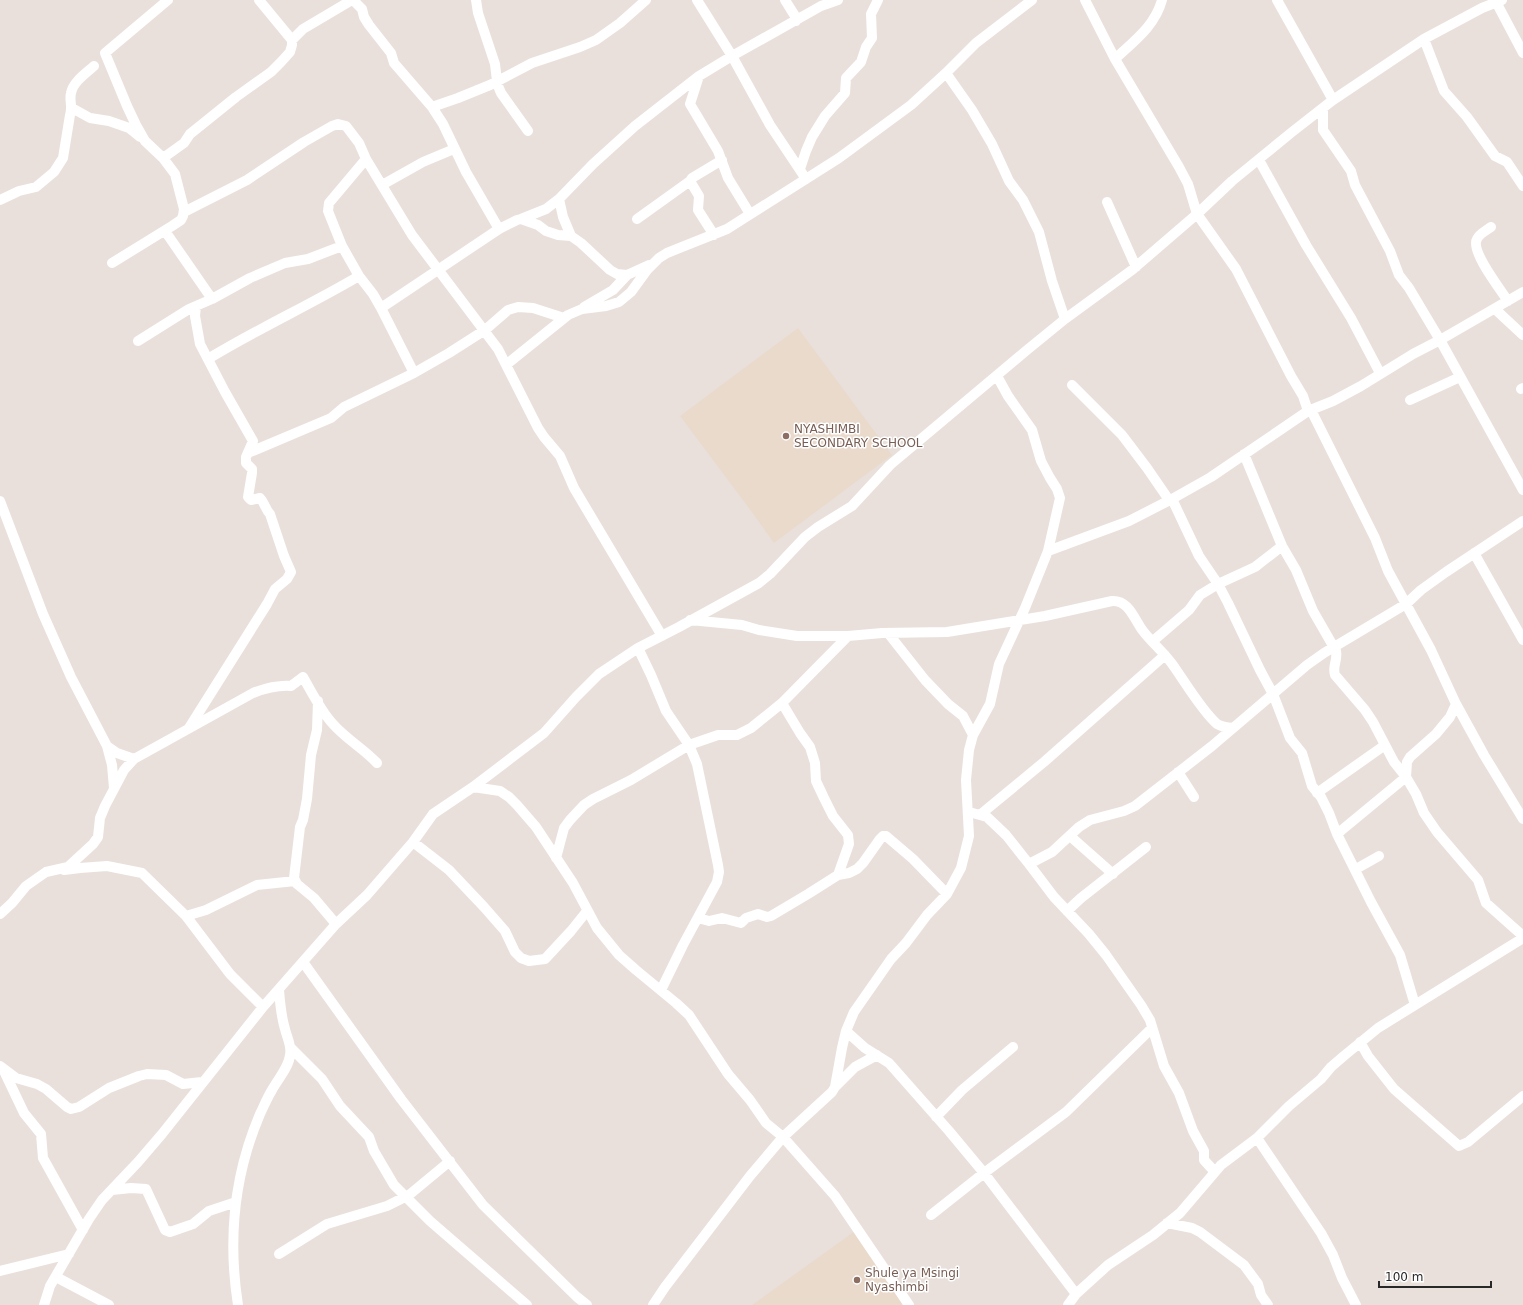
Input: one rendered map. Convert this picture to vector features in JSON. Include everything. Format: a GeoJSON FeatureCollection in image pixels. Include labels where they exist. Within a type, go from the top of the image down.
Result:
{"type":"FeatureCollection","features":[{"type":"Feature","properties":{"kind":"street"},"geometry":{"type":"LineString","coordinates":[[145,140],[126,106],[105,52],[168,0]]}},
{"type":"Feature","properties":{"kind":"street"},"geometry":{"type":"LineString","coordinates":[[163,158],[184,143],[190,134],[236,96],[271,72],[290,52],[292,40],[259,0]]}},
{"type":"Feature","properties":{"kind":"street"},"geometry":{"type":"LineString","coordinates":[[292,40],[303,29],[353,0],[362,9],[364,17],[369,25],[392,53],[394,63],[432,107],[499,229]]}},
{"type":"Feature","properties":{"kind":"street"},"geometry":{"type":"LineString","coordinates":[[476,0],[478,13],[496,64],[496,81],[501,93],[528,131]]}},
{"type":"Feature","properties":{"kind":"street"},"geometry":{"type":"LineString","coordinates":[[432,107],[458,98],[532,63],[596,40],[620,23],[646,0]]}},
{"type":"Feature","properties":{"kind":"street"},"geometry":{"type":"LineString","coordinates":[[697,0],[732,56],[770,125],[806,179]]}},
{"type":"Feature","properties":{"kind":"street"},"geometry":{"type":"LineString","coordinates":[[785,0],[795,16],[796,21]]}},
{"type":"Feature","properties":{"kind":"street"},"geometry":{"type":"LineString","coordinates":[[381,308],[437,269],[499,229],[517,220],[521,220],[546,209],[559,200],[593,164],[635,126],[698,76],[821,6],[838,0]]}},
{"type":"Feature","properties":{"kind":"street"},"geometry":{"type":"LineString","coordinates":[[800,169],[812,137],[825,116],[846,92],[846,78],[861,62],[866,47],[872,38],[871,14],[878,0]]}},
{"type":"Feature","properties":{"kind":"street"},"geometry":{"type":"LineString","coordinates":[[582,309],[613,290],[627,275],[654,262],[674,249],[727,229],[839,158],[911,105],[976,43],[1032,0]]}},
{"type":"Feature","properties":{"kind":"street"},"geometry":{"type":"LineString","coordinates":[[1085,0],[1115,59],[1188,184],[1198,214],[1236,268],[1358,504],[1375,538],[1388,571],[1431,650],[1456,704],[1484,755],[1523,819]]}},
{"type":"Feature","properties":{"kind":"street"},"geometry":{"type":"LineString","coordinates":[[1115,59],[1150,26],[1157,16],[1162,0]]}},
{"type":"Feature","properties":{"kind":"street"},"geometry":{"type":"LineString","coordinates":[[1277,0],[1333,100]]}},
{"type":"Feature","properties":{"kind":"street"},"geometry":{"type":"LineString","coordinates":[[44,1305],[50,1286],[102,1200],[155,1142],[263,1007],[336,924],[367,895],[413,842],[433,814],[473,787],[544,733],[588,683],[599,674],[638,648],[759,582],[770,574],[805,537],[852,506],[890,466],[1065,319],[1096,298],[1136,267],[1198,214],[1232,181],[1333,100],[1424,38],[1498,1],[1523,53]]}},
{"type":"Feature","properties":{"kind":"street"},"geometry":{"type":"LineString","coordinates":[[1424,38],[1444,91],[1467,117],[1495,156],[1507,162],[1523,186]]}},
{"type":"Feature","properties":{"kind":"street"},"geometry":{"type":"LineString","coordinates":[[0,200],[19,191],[36,187],[54,172],[63,158],[72,108],[70,94],[73,86],[94,66]]}},
{"type":"Feature","properties":{"kind":"street"},"geometry":{"type":"LineString","coordinates":[[946,73],[972,110],[992,144],[1009,181],[1023,200],[1039,232],[1052,281],[1065,319]]}},
{"type":"Feature","properties":{"kind":"street"},"geometry":{"type":"LineString","coordinates":[[698,76],[690,104],[722,160],[728,178],[750,214]]}},
{"type":"Feature","properties":{"kind":"street"},"geometry":{"type":"LineString","coordinates":[[72,108],[90,118],[129,128],[145,140],[163,158],[175,174],[184,204],[184,212],[181,220],[112,263]]}},
{"type":"Feature","properties":{"kind":"street"},"geometry":{"type":"LineString","coordinates":[[1323,108],[1322,125],[1325,134],[1351,171],[1354,185],[1390,251],[1399,274],[1440,340],[1523,490]]}},
{"type":"Feature","properties":{"kind":"street"},"geometry":{"type":"LineString","coordinates":[[184,212],[247,180],[304,142],[332,126],[338,124],[346,126],[358,143],[412,235],[437,269],[454,288],[498,349],[507,364],[538,428],[560,456],[574,488],[662,636]]}},
{"type":"Feature","properties":{"kind":"street"},"geometry":{"type":"LineString","coordinates":[[382,185],[423,162],[454,149]]}},
{"type":"Feature","properties":{"kind":"street"},"geometry":{"type":"LineString","coordinates":[[366,159],[329,203],[328,211],[342,246],[359,276],[373,294],[381,308],[414,373]]}},
{"type":"Feature","properties":{"kind":"street"},"geometry":{"type":"LineString","coordinates":[[637,219],[690,181],[692,178],[722,160]]}},
{"type":"Feature","properties":{"kind":"street"},"geometry":{"type":"LineString","coordinates":[[1259,160],[1306,245],[1351,318],[1380,374]]}},
{"type":"Feature","properties":{"kind":"street"},"geometry":{"type":"LineString","coordinates":[[690,181],[699,196],[697,206],[698,210],[714,235]]}},
{"type":"Feature","properties":{"kind":"street"},"geometry":{"type":"LineString","coordinates":[[559,200],[562,213],[571,236]]}},
{"type":"Feature","properties":{"kind":"street"},"geometry":{"type":"LineString","coordinates":[[1107,202],[1136,267]]}},
{"type":"Feature","properties":{"kind":"street"},"geometry":{"type":"LineString","coordinates":[[521,220],[538,225],[546,231],[558,235],[571,236],[581,243],[610,270],[618,274],[627,275]]}},
{"type":"Feature","properties":{"kind":"street"},"geometry":{"type":"LineString","coordinates":[[1491,227],[1478,237],[1476,240],[1476,246],[1480,257],[1508,301]]}},
{"type":"Feature","properties":{"kind":"street"},"geometry":{"type":"LineString","coordinates":[[165,231],[212,299]]}},
{"type":"Feature","properties":{"kind":"street"},"geometry":{"type":"LineString","coordinates":[[138,341],[196,306],[250,278],[285,263],[308,259],[342,246]]}},
{"type":"Feature","properties":{"kind":"street"},"geometry":{"type":"LineString","coordinates":[[507,364],[564,318],[575,311],[606,306],[619,302],[631,292],[654,262]]}},
{"type":"Feature","properties":{"kind":"street"},"geometry":{"type":"LineString","coordinates":[[208,359],[238,340],[291,314],[359,276]]}},
{"type":"Feature","properties":{"kind":"street"},"geometry":{"type":"LineString","coordinates":[[1048,550],[1129,521],[1170,500],[1211,477],[1310,411],[1354,390],[1413,354],[1523,292]]}},
{"type":"Feature","properties":{"kind":"street"},"geometry":{"type":"LineString","coordinates":[[188,730],[275,589],[287,579],[291,572],[270,514],[265,510],[262,500],[260,498],[251,500],[248,497],[252,469],[246,463],[246,457],[252,444],[252,439],[225,392],[198,339],[195,316],[196,306]]}},
{"type":"Feature","properties":{"kind":"street"},"geometry":{"type":"LineString","coordinates":[[248,453],[331,418],[344,407],[414,373],[449,353],[484,330],[508,310],[518,307],[533,308],[564,318]]}},
{"type":"Feature","properties":{"kind":"street"},"geometry":{"type":"LineString","coordinates":[[1495,309],[1523,335]]}},
{"type":"Feature","properties":{"kind":"street"},"geometry":{"type":"LineString","coordinates":[[835,1087],[846,1031],[854,1012],[891,959],[906,943],[927,915],[947,894],[961,868],[970,836],[966,780],[969,750],[973,735],[990,704],[999,664],[1020,620],[1048,550],[1060,503],[1059,494],[1041,461],[1030,427],[1008,396],[997,376]]}},
{"type":"Feature","properties":{"kind":"street"},"geometry":{"type":"LineString","coordinates":[[1410,400],[1460,377]]}},
{"type":"Feature","properties":{"kind":"street"},"geometry":{"type":"LineString","coordinates":[[1072,385],[1122,435],[1147,468],[1170,500],[1199,556],[1218,584],[1273,694],[1290,738],[1302,753],[1312,786],[1330,813],[1338,834],[1356,868],[1371,902],[1400,955],[1415,1005]]}},
{"type":"Feature","properties":{"kind":"street"},"geometry":{"type":"LineString","coordinates":[[1068,1305],[1076,1294],[1108,1265],[1153,1235],[1189,1204],[1215,1172],[1257,1138],[1289,1106],[1321,1079],[1331,1067],[1360,1042],[1378,1028],[1523,937],[1486,903],[1478,880],[1437,832],[1424,813],[1416,794],[1406,777],[1394,762],[1365,710],[1335,675],[1333,669],[1337,656],[1334,647],[1313,611],[1296,570],[1282,546],[1244,454]]}},
{"type":"Feature","properties":{"kind":"street"},"geometry":{"type":"LineString","coordinates":[[0,501],[43,614],[71,677],[107,746],[112,765],[114,788]]}},
{"type":"Feature","properties":{"kind":"street"},"geometry":{"type":"LineString","coordinates":[[1029,864],[1052,852],[1079,827],[1090,820],[1124,811],[1135,806],[1212,746],[1290,679],[1334,647],[1406,604],[1421,590],[1523,521]]}},
{"type":"Feature","properties":{"kind":"street"},"geometry":{"type":"LineString","coordinates":[[1153,641],[1189,610],[1200,595],[1218,584],[1255,567],[1282,546]]}},
{"type":"Feature","properties":{"kind":"street"},"geometry":{"type":"LineString","coordinates":[[1474,553],[1523,640]]}},
{"type":"Feature","properties":{"kind":"street"},"geometry":{"type":"LineString","coordinates":[[690,620],[742,625],[759,630],[797,636],[848,636],[947,632],[1119,601],[1124,604],[1143,632],[1165,655],[1214,721],[1223,727],[1232,728]]}},
{"type":"Feature","properties":{"kind":"street"},"geometry":{"type":"LineString","coordinates":[[888,634],[925,680],[948,704],[963,716],[973,735]]}},
{"type":"Feature","properties":{"kind":"street"},"geometry":{"type":"LineString","coordinates":[[556,858],[564,828],[584,805],[631,780],[689,745],[718,735],[740,734],[751,728],[782,703],[848,636]]}},
{"type":"Feature","properties":{"kind":"street"},"geometry":{"type":"LineString","coordinates":[[638,648],[652,675],[666,711],[689,745],[697,764],[713,834],[719,872],[717,882],[661,990]]}},
{"type":"Feature","properties":{"kind":"street"},"geometry":{"type":"LineString","coordinates":[[981,814],[1056,751],[1165,655]]}},
{"type":"Feature","properties":{"kind":"street"},"geometry":{"type":"LineString","coordinates":[[0,914],[12,903],[26,886],[46,872],[68,867],[93,844],[100,831],[101,814],[124,770],[134,759],[253,693],[270,687],[281,685],[291,686],[303,677],[331,722],[377,763]]}},
{"type":"Feature","properties":{"kind":"street"},"geometry":{"type":"LineString","coordinates":[[295,881],[300,827],[303,820],[307,799],[311,755],[317,730],[318,701]]}},
{"type":"Feature","properties":{"kind":"street"},"geometry":{"type":"LineString","coordinates":[[782,703],[810,747],[815,763],[816,780],[833,816],[848,835],[849,844],[838,875]]}},
{"type":"Feature","properties":{"kind":"street"},"geometry":{"type":"LineString","coordinates":[[1338,834],[1406,777],[1407,762],[1410,757],[1436,734],[1450,717],[1456,704]]}},
{"type":"Feature","properties":{"kind":"street"},"geometry":{"type":"LineString","coordinates":[[1317,793],[1385,745]]}},
{"type":"Feature","properties":{"kind":"street"},"geometry":{"type":"LineString","coordinates":[[107,746],[117,753],[134,759]]}},
{"type":"Feature","properties":{"kind":"street"},"geometry":{"type":"LineString","coordinates":[[1178,772],[1194,797]]}},
{"type":"Feature","properties":{"kind":"street"},"geometry":{"type":"LineString","coordinates":[[473,787],[500,791],[509,796],[536,828],[580,895],[597,928],[619,955],[689,1015],[728,1074],[750,1100],[766,1123],[783,1137],[835,1196],[909,1305]]}},
{"type":"Feature","properties":{"kind":"street"},"geometry":{"type":"LineString","coordinates":[[969,812],[981,814],[997,826],[1029,864],[1050,893],[1089,934],[1106,955],[1141,1004],[1150,1020],[1164,1066],[1179,1093],[1193,1131],[1204,1152],[1204,1160],[1215,1172]]}},
{"type":"Feature","properties":{"kind":"street"},"geometry":{"type":"LineString","coordinates":[[698,918],[710,921],[722,918],[741,923],[746,918],[758,914],[767,917],[771,916],[838,875],[849,873],[857,868],[863,863],[883,836],[886,836],[912,859],[947,894]]}},
{"type":"Feature","properties":{"kind":"street"},"geometry":{"type":"LineString","coordinates":[[1070,836],[1113,874]]}},
{"type":"Feature","properties":{"kind":"street"},"geometry":{"type":"LineString","coordinates":[[413,842],[449,870],[484,907],[505,931],[515,952],[521,958],[529,961],[545,959],[587,911]]}},
{"type":"Feature","properties":{"kind":"street"},"geometry":{"type":"LineString","coordinates":[[1067,911],[1081,898],[1146,847]]}},
{"type":"Feature","properties":{"kind":"street"},"geometry":{"type":"LineString","coordinates":[[1356,868],[1379,856]]}},
{"type":"Feature","properties":{"kind":"street"},"geometry":{"type":"LineString","coordinates":[[42,874],[80,868],[107,866],[142,873],[161,892],[172,900],[230,974],[263,1007]]}},
{"type":"Feature","properties":{"kind":"street"},"geometry":{"type":"LineString","coordinates":[[186,916],[206,910],[257,885],[295,881],[314,898],[336,924]]}},
{"type":"Feature","properties":{"kind":"street"},"geometry":{"type":"LineString","coordinates":[[303,962],[402,1098],[483,1205],[587,1305]]}},
{"type":"Feature","properties":{"kind":"street"},"geometry":{"type":"LineString","coordinates":[[279,990],[284,1028],[291,1048],[322,1079],[340,1106],[368,1137],[374,1151],[394,1185],[430,1221],[526,1304]]}},
{"type":"Feature","properties":{"kind":"street"},"geometry":{"type":"LineString","coordinates":[[931,1215],[984,1173],[1066,1112],[1152,1028]]}},
{"type":"Feature","properties":{"kind":"street"},"geometry":{"type":"LineString","coordinates":[[846,1031],[865,1048],[889,1064],[936,1117],[984,1173],[1076,1294]]}},
{"type":"Feature","properties":{"kind":"street"},"geometry":{"type":"LineString","coordinates":[[1360,1042],[1368,1056],[1394,1089],[1459,1146],[1468,1142],[1523,1096]]}},
{"type":"Feature","properties":{"kind":"street"},"geometry":{"type":"LineString","coordinates":[[936,1117],[962,1090],[1013,1047]]}},
{"type":"Feature","properties":{"kind":"street"},"geometry":{"type":"LineString","coordinates":[[238,1305],[233,1263],[236,1202],[240,1174],[250,1140],[260,1115],[271,1091],[289,1059],[291,1048]]}},
{"type":"Feature","properties":{"kind":"street"},"geometry":{"type":"LineString","coordinates":[[653,1305],[670,1280],[750,1176],[783,1137],[832,1092],[855,1067],[877,1055]]}},
{"type":"Feature","properties":{"kind":"street"},"geometry":{"type":"LineString","coordinates":[[1,1067],[16,1078],[37,1084],[46,1089],[71,1109],[79,1107],[110,1088],[147,1074],[166,1075],[183,1084],[202,1082]]}},
{"type":"Feature","properties":{"kind":"street"},"geometry":{"type":"LineString","coordinates":[[1,1067],[24,1113],[41,1134],[42,1158],[83,1230]]}},
{"type":"Feature","properties":{"kind":"street"},"geometry":{"type":"LineString","coordinates":[[1257,1138],[1321,1233],[1353,1304]]}},
{"type":"Feature","properties":{"kind":"street"},"geometry":{"type":"LineString","coordinates":[[279,1254],[327,1224],[386,1206],[406,1196],[450,1161]]}},
{"type":"Feature","properties":{"kind":"street"},"geometry":{"type":"LineString","coordinates":[[112,1190],[131,1188],[146,1189],[165,1230],[170,1232],[193,1224],[209,1211],[236,1202]]}},
{"type":"Feature","properties":{"kind":"street"},"geometry":{"type":"LineString","coordinates":[[1167,1223],[1192,1228],[1200,1232],[1244,1265],[1258,1284],[1260,1300],[1268,1305]]}},
{"type":"Feature","properties":{"kind":"street"},"geometry":{"type":"LineString","coordinates":[[0,1271],[69,1254]]}},
{"type":"Feature","properties":{"kind":"street"},"geometry":{"type":"LineString","coordinates":[[56,1277],[108,1305]]}},
{"type":"Feature","properties":{"kind":"street"},"geometry":{"type":"LineString","coordinates":[[513,1305],[526,1304]]}},
{"type":"Feature","properties":{"kind":"shaded area","name":"NYASHIMBI SECONDARY SCHOOL"},"geometry":{"type":"Polygon","coordinates":[[[798,328],[892,455],[774,543],[680,416],[798,328]]]}},
{"type":"Feature","properties":{"kind":"shaded area"},"geometry":{"type":"Polygon","coordinates":[[[855,1231],[904,1302],[901,1305],[752,1305],[855,1231]]]}},
{"type":"Feature","properties":{"kind":"place","name":"NYASHIMBI SECONDARY SCHOOL"},"geometry":{"type":"Point","coordinates":[786,436]}},
{"type":"Feature","properties":{"kind":"place","name":"Shule ya Msingi Nyashimbi"},"geometry":{"type":"Point","coordinates":[857,1280]}}]}
